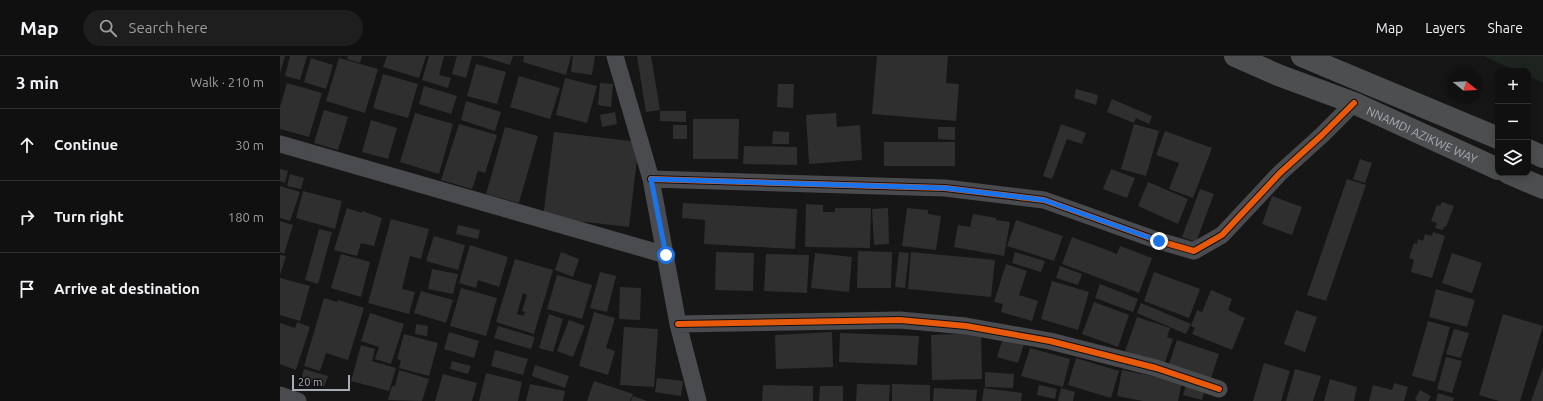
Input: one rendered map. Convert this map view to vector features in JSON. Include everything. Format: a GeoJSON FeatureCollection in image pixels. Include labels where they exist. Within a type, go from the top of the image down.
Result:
{"type":"FeatureCollection","features":[{"type":"Feature","properties":{"kind":"highway","name":"NNAMDI AZIKWE WAY"},"geometry":{"type":"LineString","coordinates":[[1235,56],[1278,75],[1354,103],[1495,168]]}},
{"type":"Feature","properties":{"kind":"highway","name":"NNAMDI AZIKWE WAY"},"geometry":{"type":"LineString","coordinates":[[1302,56],[1495,137]]}},
{"type":"Feature","properties":{"kind":"highway"},"geometry":{"type":"LineString","coordinates":[[1531,151],[1543,156]]}},
{"type":"Feature","properties":{"kind":"highway"},"geometry":{"type":"LineString","coordinates":[[1515,176],[1543,188]]}},
{"type":"Feature","properties":{"kind":"street"},"geometry":{"type":"LineString","coordinates":[[615,56],[651,179],[678,324],[698,401]]}},
{"type":"Feature","properties":{"kind":"street"},"geometry":{"type":"LineString","coordinates":[[651,179],[945,188],[1044,200],[1159,241],[1194,251],[1222,235],[1280,173],[1322,135],[1354,103]]}},
{"type":"Feature","properties":{"kind":"street"},"geometry":{"type":"LineString","coordinates":[[280,144],[666,255]]}},
{"type":"Feature","properties":{"kind":"street"},"geometry":{"type":"LineString","coordinates":[[678,324],[900,320],[966,326],[1050,341],[1156,368],[1219,389]]}},
{"type":"Feature","properties":{"kind":"street"},"geometry":{"type":"LineString","coordinates":[[280,395],[298,401]]}},
{"type":"Feature","properties":{"kind":"shaded area"},"geometry":{"type":"Polygon","coordinates":[[[1484,56],[1543,56],[1543,83],[1531,77],[1531,68],[1510,68],[1484,56]]]}},
{"type":"Feature","properties":{"kind":"building"},"geometry":{"type":"Polygon","coordinates":[[[280,56],[285,56],[280,73],[280,56]]]}},
{"type":"Feature","properties":{"kind":"building"},"geometry":{"type":"Polygon","coordinates":[[[290,56],[307,56],[300,80],[285,76],[290,56]]]}},
{"type":"Feature","properties":{"kind":"building"},"geometry":{"type":"Polygon","coordinates":[[[348,56],[362,56],[360,63],[347,59],[348,56]]]}},
{"type":"Feature","properties":{"kind":"building"},"geometry":{"type":"Polygon","coordinates":[[[387,56],[426,56],[419,78],[383,67],[387,56]]]}},
{"type":"Feature","properties":{"kind":"building"},"geometry":{"type":"Polygon","coordinates":[[[429,56],[444,56],[439,75],[451,78],[448,88],[422,80],[429,56]]]}},
{"type":"Feature","properties":{"kind":"building"},"geometry":{"type":"Polygon","coordinates":[[[457,56],[472,56],[466,78],[452,74],[457,56]]]}},
{"type":"Feature","properties":{"kind":"building"},"geometry":{"type":"Polygon","coordinates":[[[481,56],[513,56],[510,65],[481,56]]]}},
{"type":"Feature","properties":{"kind":"building"},"geometry":{"type":"Polygon","coordinates":[[[524,56],[571,56],[566,75],[523,62],[524,56]]]}},
{"type":"Feature","properties":{"kind":"building"},"geometry":{"type":"Polygon","coordinates":[[[573,56],[595,56],[592,75],[571,72],[573,56]]]}},
{"type":"Feature","properties":{"kind":"building"},"geometry":{"type":"Polygon","coordinates":[[[637,56],[651,56],[660,110],[646,112],[637,56]]]}},
{"type":"Feature","properties":{"kind":"building"},"geometry":{"type":"Polygon","coordinates":[[[877,56],[948,56],[946,83],[959,84],[956,121],[872,114],[877,56]]]}},
{"type":"Feature","properties":{"kind":"building"},"geometry":{"type":"Polygon","coordinates":[[[311,58],[333,65],[326,89],[304,82],[311,58]]]}},
{"type":"Feature","properties":{"kind":"building"},"geometry":{"type":"Polygon","coordinates":[[[339,58],[378,69],[365,113],[326,101],[339,58]]]}},
{"type":"Feature","properties":{"kind":"building"},"geometry":{"type":"Polygon","coordinates":[[[476,64],[506,72],[497,104],[467,96],[476,64]]]}},
{"type":"Feature","properties":{"kind":"building"},"geometry":{"type":"Polygon","coordinates":[[[383,74],[418,84],[408,118],[373,108],[383,74]]]}},
{"type":"Feature","properties":{"kind":"building"},"geometry":{"type":"Polygon","coordinates":[[[519,76],[560,88],[550,119],[510,107],[519,76]]]}},
{"type":"Feature","properties":{"kind":"building"},"geometry":{"type":"Polygon","coordinates":[[[565,78],[597,86],[587,123],[556,115],[565,78]]]}},
{"type":"Feature","properties":{"kind":"building"},"geometry":{"type":"Polygon","coordinates":[[[287,83],[322,93],[309,137],[280,129],[280,107],[287,83]]]}},
{"type":"Feature","properties":{"kind":"building"},"geometry":{"type":"Polygon","coordinates":[[[600,83],[613,84],[611,107],[598,105],[600,83]]]}},
{"type":"Feature","properties":{"kind":"building"},"geometry":{"type":"Polygon","coordinates":[[[778,84],[794,84],[793,108],[777,107],[778,84]]]}},
{"type":"Feature","properties":{"kind":"building"},"geometry":{"type":"Polygon","coordinates":[[[424,86],[457,96],[451,114],[419,104],[424,86]]]}},
{"type":"Feature","properties":{"kind":"building"},"geometry":{"type":"Polygon","coordinates":[[[1076,89],[1098,95],[1096,105],[1074,98],[1076,89]]]}},
{"type":"Feature","properties":{"kind":"building"},"geometry":{"type":"Polygon","coordinates":[[[1112,99],[1152,116],[1149,124],[1136,118],[1134,123],[1107,112],[1112,99]]]}},
{"type":"Feature","properties":{"kind":"building"},"geometry":{"type":"Polygon","coordinates":[[[466,101],[501,112],[495,131],[461,120],[466,101]]]}},
{"type":"Feature","properties":{"kind":"building"},"geometry":{"type":"Polygon","coordinates":[[[324,110],[348,117],[338,150],[314,143],[324,110]]]}},
{"type":"Feature","properties":{"kind":"building"},"geometry":{"type":"Polygon","coordinates":[[[660,111],[686,111],[686,122],[660,121],[660,111]]]}},
{"type":"Feature","properties":{"kind":"building"},"geometry":{"type":"Polygon","coordinates":[[[615,112],[617,124],[602,127],[600,115],[615,112]]]}},
{"type":"Feature","properties":{"kind":"building"},"geometry":{"type":"Polygon","coordinates":[[[415,113],[453,124],[439,174],[400,162],[415,113]]]}},
{"type":"Feature","properties":{"kind":"building"},"geometry":{"type":"Polygon","coordinates":[[[836,113],[837,127],[860,125],[862,160],[809,164],[806,115],[836,113]]]}},
{"type":"Feature","properties":{"kind":"building"},"geometry":{"type":"Polygon","coordinates":[[[693,119],[739,119],[738,159],[693,159],[693,119]]]}},
{"type":"Feature","properties":{"kind":"building"},"geometry":{"type":"Polygon","coordinates":[[[371,120],[397,128],[388,159],[362,152],[371,120]]]}},
{"type":"Feature","properties":{"kind":"building"},"geometry":{"type":"Polygon","coordinates":[[[459,124],[497,135],[485,173],[478,171],[472,189],[441,180],[459,124]]]}},
{"type":"Feature","properties":{"kind":"building"},"geometry":{"type":"Polygon","coordinates":[[[1061,124],[1086,133],[1082,144],[1067,139],[1052,179],[1043,176],[1061,124]]]}},
{"type":"Feature","properties":{"kind":"building"},"geometry":{"type":"Polygon","coordinates":[[[1134,124],[1159,131],[1146,176],[1121,169],[1134,124]]]}},
{"type":"Feature","properties":{"kind":"building"},"geometry":{"type":"Polygon","coordinates":[[[673,125],[687,125],[687,139],[673,139],[673,125]]]}},
{"type":"Feature","properties":{"kind":"building"},"geometry":{"type":"Polygon","coordinates":[[[505,127],[538,136],[519,203],[486,194],[505,127]]]}},
{"type":"Feature","properties":{"kind":"building"},"geometry":{"type":"Polygon","coordinates":[[[938,127],[955,127],[955,140],[938,139],[938,127]]]}},
{"type":"Feature","properties":{"kind":"building"},"geometry":{"type":"Polygon","coordinates":[[[773,131],[789,132],[789,144],[772,144],[773,131]]]}},
{"type":"Feature","properties":{"kind":"building"},"geometry":{"type":"Polygon","coordinates":[[[1165,131],[1212,148],[1193,198],[1169,189],[1179,163],[1156,155],[1165,131]]]}},
{"type":"Feature","properties":{"kind":"building"},"geometry":{"type":"Polygon","coordinates":[[[554,132],[639,142],[629,227],[543,217],[554,132]]]}},
{"type":"Feature","properties":{"kind":"building"},"geometry":{"type":"Polygon","coordinates":[[[884,142],[955,142],[955,166],[884,166],[884,142]]]}},
{"type":"Feature","properties":{"kind":"building"},"geometry":{"type":"Polygon","coordinates":[[[744,146],[797,147],[797,165],[743,164],[744,146]]]}},
{"type":"Feature","properties":{"kind":"building"},"geometry":{"type":"Polygon","coordinates":[[[1360,159],[1372,163],[1365,183],[1353,179],[1360,159]]]}},
{"type":"Feature","properties":{"kind":"building"},"geometry":{"type":"Polygon","coordinates":[[[280,169],[288,171],[285,183],[280,181],[280,169]]]}},
{"type":"Feature","properties":{"kind":"building"},"geometry":{"type":"Polygon","coordinates":[[[1111,169],[1135,178],[1127,198],[1103,189],[1111,169]]]}},
{"type":"Feature","properties":{"kind":"building"},"geometry":{"type":"Polygon","coordinates":[[[290,174],[304,178],[301,189],[287,186],[290,174]]]}},
{"type":"Feature","properties":{"kind":"building"},"geometry":{"type":"Polygon","coordinates":[[[1347,179],[1366,185],[1326,301],[1307,295],[1347,179]]]}},
{"type":"Feature","properties":{"kind":"building"},"geometry":{"type":"Polygon","coordinates":[[[1148,182],[1188,199],[1178,224],[1138,206],[1148,182]]]}},
{"type":"Feature","properties":{"kind":"building"},"geometry":{"type":"Polygon","coordinates":[[[280,186],[300,192],[290,221],[280,218],[280,186]]]}},
{"type":"Feature","properties":{"kind":"building"},"geometry":{"type":"Polygon","coordinates":[[[1200,189],[1214,194],[1196,242],[1182,237],[1200,189]]]}},
{"type":"Feature","properties":{"kind":"building"},"geometry":{"type":"Polygon","coordinates":[[[303,191],[342,201],[335,229],[296,218],[303,191]]]}},
{"type":"Feature","properties":{"kind":"building"},"geometry":{"type":"Polygon","coordinates":[[[1272,196],[1302,207],[1292,235],[1262,224],[1272,196]]]}},
{"type":"Feature","properties":{"kind":"building"},"geometry":{"type":"Polygon","coordinates":[[[1442,202],[1454,206],[1446,227],[1444,226],[1443,230],[1435,228],[1437,223],[1431,221],[1437,205],[1440,206],[1442,202]]]}},
{"type":"Feature","properties":{"kind":"building"},"geometry":{"type":"Polygon","coordinates":[[[683,203],[797,209],[795,249],[704,244],[705,220],[682,218],[683,203]]]}},
{"type":"Feature","properties":{"kind":"building"},"geometry":{"type":"Polygon","coordinates":[[[806,204],[823,205],[823,212],[835,212],[835,208],[871,208],[870,248],[805,247],[806,204]]]}},
{"type":"Feature","properties":{"kind":"building"},"geometry":{"type":"Polygon","coordinates":[[[347,208],[362,213],[362,211],[382,218],[374,246],[361,243],[357,256],[334,250],[347,208]]]}},
{"type":"Feature","properties":{"kind":"building"},"geometry":{"type":"Polygon","coordinates":[[[888,208],[889,244],[874,245],[872,209],[888,208]]]}},
{"type":"Feature","properties":{"kind":"building"},"geometry":{"type":"Polygon","coordinates":[[[907,208],[928,210],[928,214],[941,216],[936,250],[902,246],[907,208]]]}},
{"type":"Feature","properties":{"kind":"building"},"geometry":{"type":"Polygon","coordinates":[[[973,214],[1010,222],[1004,256],[954,247],[958,225],[970,227],[973,214]]]}},
{"type":"Feature","properties":{"kind":"building"},"geometry":{"type":"Polygon","coordinates":[[[391,219],[429,229],[421,259],[410,256],[402,289],[415,292],[409,314],[368,303],[391,219]]]}},
{"type":"Feature","properties":{"kind":"building"},"geometry":{"type":"Polygon","coordinates":[[[1016,220],[1063,236],[1054,261],[1007,246],[1016,220]]]}},
{"type":"Feature","properties":{"kind":"building"},"geometry":{"type":"Polygon","coordinates":[[[280,221],[293,225],[284,254],[280,252],[280,221]]]}},
{"type":"Feature","properties":{"kind":"building"},"geometry":{"type":"Polygon","coordinates":[[[458,225],[480,230],[478,239],[456,234],[458,225]]]}},
{"type":"Feature","properties":{"kind":"building"},"geometry":{"type":"Polygon","coordinates":[[[319,229],[332,232],[318,284],[305,280],[319,229]]]}},
{"type":"Feature","properties":{"kind":"building"},"geometry":{"type":"Polygon","coordinates":[[[1433,232],[1445,236],[1432,278],[1411,272],[1414,260],[1409,258],[1414,243],[1417,244],[1418,239],[1423,241],[1425,234],[1432,236],[1433,232]]]}},
{"type":"Feature","properties":{"kind":"building"},"geometry":{"type":"Polygon","coordinates":[[[434,236],[465,245],[458,270],[426,261],[434,236]]]}},
{"type":"Feature","properties":{"kind":"building"},"geometry":{"type":"Polygon","coordinates":[[[1072,237],[1117,254],[1120,246],[1152,258],[1139,293],[1062,264],[1072,237]]]}},
{"type":"Feature","properties":{"kind":"building"},"geometry":{"type":"Polygon","coordinates":[[[470,245],[508,257],[499,287],[478,280],[476,288],[459,283],[470,245]]]}},
{"type":"Feature","properties":{"kind":"building"},"geometry":{"type":"Polygon","coordinates":[[[858,251],[892,252],[891,288],[857,288],[858,251]]]}},
{"type":"Feature","properties":{"kind":"building"},"geometry":{"type":"Polygon","coordinates":[[[561,252],[579,259],[573,277],[555,270],[561,252]]]}},
{"type":"Feature","properties":{"kind":"building"},"geometry":{"type":"Polygon","coordinates":[[[716,252],[754,253],[753,291],[715,290],[716,252]]]}},
{"type":"Feature","properties":{"kind":"building"},"geometry":{"type":"Polygon","coordinates":[[[899,252],[909,253],[905,288],[895,287],[899,252]]]}},
{"type":"Feature","properties":{"kind":"building"},"geometry":{"type":"Polygon","coordinates":[[[911,252],[995,260],[991,297],[908,289],[911,252]]]}},
{"type":"Feature","properties":{"kind":"building"},"geometry":{"type":"Polygon","coordinates":[[[1015,252],[1045,261],[1041,272],[1012,263],[1015,252]]]}},
{"type":"Feature","properties":{"kind":"building"},"geometry":{"type":"Polygon","coordinates":[[[815,253],[852,257],[849,292],[811,288],[815,253]]]}},
{"type":"Feature","properties":{"kind":"building"},"geometry":{"type":"Polygon","coordinates":[[[1452,253],[1482,263],[1472,293],[1442,283],[1452,253]]]}},
{"type":"Feature","properties":{"kind":"building"},"geometry":{"type":"Polygon","coordinates":[[[341,254],[370,262],[361,297],[331,288],[341,254]]]}},
{"type":"Feature","properties":{"kind":"building"},"geometry":{"type":"Polygon","coordinates":[[[766,254],[809,255],[807,293],[764,291],[766,254]]]}},
{"type":"Feature","properties":{"kind":"building"},"geometry":{"type":"Polygon","coordinates":[[[280,255],[286,256],[280,275],[280,255]]]}},
{"type":"Feature","properties":{"kind":"building"},"geometry":{"type":"Polygon","coordinates":[[[515,259],[553,270],[534,334],[496,322],[515,259]],[[523,293],[517,314],[523,316],[525,312],[522,311],[527,295],[523,293]]]}},
{"type":"Feature","properties":{"kind":"building"},"geometry":{"type":"Polygon","coordinates":[[[1006,264],[1027,271],[1019,295],[1038,301],[1032,321],[1001,312],[1003,304],[994,302],[1006,264]]]}},
{"type":"Feature","properties":{"kind":"building"},"geometry":{"type":"Polygon","coordinates":[[[1060,266],[1082,274],[1078,285],[1056,278],[1060,266]]]}},
{"type":"Feature","properties":{"kind":"building"},"geometry":{"type":"Polygon","coordinates":[[[432,269],[458,274],[453,294],[428,289],[432,269]]]}},
{"type":"Feature","properties":{"kind":"building"},"geometry":{"type":"Polygon","coordinates":[[[600,272],[616,276],[607,312],[590,308],[600,272]]]}},
{"type":"Feature","properties":{"kind":"building"},"geometry":{"type":"Polygon","coordinates":[[[1154,272],[1200,289],[1189,318],[1144,301],[1154,272]]]}},
{"type":"Feature","properties":{"kind":"building"},"geometry":{"type":"Polygon","coordinates":[[[557,275],[592,285],[582,319],[547,309],[557,275]]]}},
{"type":"Feature","properties":{"kind":"building"},"geometry":{"type":"Polygon","coordinates":[[[280,278],[310,286],[300,321],[280,315],[280,278]]]}},
{"type":"Feature","properties":{"kind":"building"},"geometry":{"type":"Polygon","coordinates":[[[1052,281],[1089,292],[1078,330],[1041,319],[1052,281]]]}},
{"type":"Feature","properties":{"kind":"building"},"geometry":{"type":"Polygon","coordinates":[[[1100,284],[1138,299],[1133,312],[1095,298],[1100,284]]]}},
{"type":"Feature","properties":{"kind":"building"},"geometry":{"type":"Polygon","coordinates":[[[620,287],[641,288],[640,320],[619,319],[620,287]]]}},
{"type":"Feature","properties":{"kind":"building"},"geometry":{"type":"Polygon","coordinates":[[[461,288],[497,298],[486,336],[450,326],[461,288]]]}},
{"type":"Feature","properties":{"kind":"building"},"geometry":{"type":"Polygon","coordinates":[[[1436,289],[1475,300],[1467,327],[1429,317],[1436,289]]]}},
{"type":"Feature","properties":{"kind":"building"},"geometry":{"type":"Polygon","coordinates":[[[1211,290],[1232,299],[1228,310],[1245,318],[1232,350],[1192,334],[1195,328],[1191,326],[1197,310],[1202,312],[1211,290]]]}},
{"type":"Feature","properties":{"kind":"building"},"geometry":{"type":"Polygon","coordinates":[[[421,291],[453,300],[446,323],[414,313],[421,291]]]}},
{"type":"Feature","properties":{"kind":"building"},"geometry":{"type":"Polygon","coordinates":[[[324,298],[337,302],[338,300],[364,308],[348,360],[326,353],[320,371],[304,366],[324,298]]]}},
{"type":"Feature","properties":{"kind":"building"},"geometry":{"type":"Polygon","coordinates":[[[1094,302],[1129,315],[1118,347],[1082,334],[1094,302]]]}},
{"type":"Feature","properties":{"kind":"building"},"geometry":{"type":"Polygon","coordinates":[[[1141,303],[1191,324],[1186,334],[1137,313],[1141,303]]]}},
{"type":"Feature","properties":{"kind":"building"},"geometry":{"type":"Polygon","coordinates":[[[1296,310],[1317,317],[1305,352],[1284,344],[1296,310]]]}},
{"type":"Feature","properties":{"kind":"building"},"geometry":{"type":"Polygon","coordinates":[[[594,312],[615,318],[606,348],[615,351],[608,375],[579,366],[594,312]]]}},
{"type":"Feature","properties":{"kind":"building"},"geometry":{"type":"Polygon","coordinates":[[[370,313],[404,324],[391,364],[375,359],[379,347],[361,341],[370,313]]]}},
{"type":"Feature","properties":{"kind":"building"},"geometry":{"type":"Polygon","coordinates":[[[549,314],[563,319],[553,352],[539,348],[549,314]]]}},
{"type":"Feature","properties":{"kind":"building"},"geometry":{"type":"Polygon","coordinates":[[[1503,314],[1543,326],[1520,401],[1499,401],[1479,395],[1503,314]]]}},
{"type":"Feature","properties":{"kind":"building"},"geometry":{"type":"Polygon","coordinates":[[[1137,317],[1170,328],[1167,337],[1173,339],[1164,365],[1125,351],[1137,317]]]}},
{"type":"Feature","properties":{"kind":"building"},"geometry":{"type":"Polygon","coordinates":[[[569,320],[585,326],[573,357],[557,351],[569,320]]]}},
{"type":"Feature","properties":{"kind":"building"},"geometry":{"type":"Polygon","coordinates":[[[1428,321],[1450,327],[1435,382],[1412,376],[1428,321]]]}},
{"type":"Feature","properties":{"kind":"building"},"geometry":{"type":"Polygon","coordinates":[[[297,322],[310,327],[296,370],[280,364],[280,323],[295,328],[297,322]]]}},
{"type":"Feature","properties":{"kind":"building"},"geometry":{"type":"Polygon","coordinates":[[[416,324],[428,326],[427,336],[415,334],[416,324]]]}},
{"type":"Feature","properties":{"kind":"building"},"geometry":{"type":"Polygon","coordinates":[[[498,326],[535,337],[531,349],[494,338],[498,326]]]}},
{"type":"Feature","properties":{"kind":"building"},"geometry":{"type":"Polygon","coordinates":[[[624,327],[658,329],[654,387],[620,385],[624,327]]]}},
{"type":"Feature","properties":{"kind":"building"},"geometry":{"type":"Polygon","coordinates":[[[1454,329],[1469,333],[1461,358],[1446,354],[1454,329]]]}},
{"type":"Feature","properties":{"kind":"building"},"geometry":{"type":"Polygon","coordinates":[[[449,332],[479,341],[474,358],[444,349],[449,332]]]}},
{"type":"Feature","properties":{"kind":"building"},"geometry":{"type":"Polygon","coordinates":[[[832,332],[833,367],[776,369],[775,335],[832,332]]]}},
{"type":"Feature","properties":{"kind":"building"},"geometry":{"type":"Polygon","coordinates":[[[840,333],[919,336],[917,365],[839,362],[840,333]]]}},
{"type":"Feature","properties":{"kind":"building"},"geometry":{"type":"Polygon","coordinates":[[[981,333],[982,379],[932,380],[931,335],[981,333]]]}},
{"type":"Feature","properties":{"kind":"building"},"geometry":{"type":"Polygon","coordinates":[[[404,334],[438,343],[429,376],[399,368],[401,360],[397,359],[404,334]]]}},
{"type":"Feature","properties":{"kind":"building"},"geometry":{"type":"Polygon","coordinates":[[[1003,338],[1024,344],[1018,363],[997,357],[1003,338]]]}},
{"type":"Feature","properties":{"kind":"building"},"geometry":{"type":"Polygon","coordinates":[[[1177,340],[1219,354],[1211,378],[1169,364],[1177,340]]]}},
{"type":"Feature","properties":{"kind":"building"},"geometry":{"type":"Polygon","coordinates":[[[361,345],[375,349],[372,361],[396,368],[389,391],[351,381],[361,345]]]}},
{"type":"Feature","properties":{"kind":"building"},"geometry":{"type":"Polygon","coordinates":[[[1030,348],[1070,359],[1063,387],[1021,376],[1030,348]]]}},
{"type":"Feature","properties":{"kind":"building"},"geometry":{"type":"Polygon","coordinates":[[[495,350],[528,359],[523,375],[491,366],[495,350]]]}},
{"type":"Feature","properties":{"kind":"building"},"geometry":{"type":"Polygon","coordinates":[[[1446,357],[1462,361],[1452,393],[1437,389],[1446,357]]]}},
{"type":"Feature","properties":{"kind":"building"},"geometry":{"type":"Polygon","coordinates":[[[1076,358],[1119,371],[1111,398],[1068,385],[1076,358]]]}},
{"type":"Feature","properties":{"kind":"building"},"geometry":{"type":"Polygon","coordinates":[[[452,361],[471,366],[468,374],[450,369],[452,361]]]}},
{"type":"Feature","properties":{"kind":"building"},"geometry":{"type":"Polygon","coordinates":[[[1264,363],[1290,371],[1281,401],[1253,401],[1264,363]]]}},
{"type":"Feature","properties":{"kind":"building"},"geometry":{"type":"Polygon","coordinates":[[[535,365],[569,376],[565,388],[532,376],[535,365]]]}},
{"type":"Feature","properties":{"kind":"building"},"geometry":{"type":"Polygon","coordinates":[[[1543,367],[1543,401],[1531,401],[1543,367]]]}},
{"type":"Feature","properties":{"kind":"building"},"geometry":{"type":"Polygon","coordinates":[[[304,369],[328,376],[324,387],[301,379],[304,369]]]}},
{"type":"Feature","properties":{"kind":"building"},"geometry":{"type":"Polygon","coordinates":[[[1295,369],[1321,376],[1313,401],[1286,401],[1295,369]]]}},
{"type":"Feature","properties":{"kind":"building"},"geometry":{"type":"Polygon","coordinates":[[[399,370],[429,379],[422,401],[388,400],[392,386],[395,386],[399,370]]]}},
{"type":"Feature","properties":{"kind":"building"},"geometry":{"type":"Polygon","coordinates":[[[1122,370],[1182,382],[1178,401],[1143,401],[1117,396],[1122,370]]]}},
{"type":"Feature","properties":{"kind":"building"},"geometry":{"type":"Polygon","coordinates":[[[985,372],[1014,374],[1013,388],[985,387],[985,372]]]}},
{"type":"Feature","properties":{"kind":"building"},"geometry":{"type":"Polygon","coordinates":[[[486,373],[522,382],[518,401],[479,401],[486,373]]]}},
{"type":"Feature","properties":{"kind":"building"},"geometry":{"type":"Polygon","coordinates":[[[443,374],[477,383],[472,401],[435,401],[443,374]]]}},
{"type":"Feature","properties":{"kind":"building"},"geometry":{"type":"Polygon","coordinates":[[[657,378],[683,381],[681,396],[655,392],[657,378]]]}},
{"type":"Feature","properties":{"kind":"building"},"geometry":{"type":"Polygon","coordinates":[[[1330,379],[1357,387],[1354,401],[1324,401],[1330,379]]]}},
{"type":"Feature","properties":{"kind":"building"},"geometry":{"type":"Polygon","coordinates":[[[594,381],[633,394],[630,401],[587,401],[594,381]]]}},
{"type":"Feature","properties":{"kind":"building"},"geometry":{"type":"Polygon","coordinates":[[[1394,383],[1408,387],[1404,401],[1369,401],[1373,385],[1392,390],[1394,383]]]}},
{"type":"Feature","properties":{"kind":"building"},"geometry":{"type":"Polygon","coordinates":[[[530,384],[565,391],[563,401],[526,401],[530,384]]]}},
{"type":"Feature","properties":{"kind":"building"},"geometry":{"type":"Polygon","coordinates":[[[857,384],[890,385],[889,401],[856,401],[857,384]]]}},
{"type":"Feature","properties":{"kind":"building"},"geometry":{"type":"Polygon","coordinates":[[[892,384],[930,385],[930,401],[892,401],[892,384]]]}},
{"type":"Feature","properties":{"kind":"building"},"geometry":{"type":"Polygon","coordinates":[[[763,385],[813,386],[813,401],[762,401],[763,385]]]}},
{"type":"Feature","properties":{"kind":"building"},"geometry":{"type":"Polygon","coordinates":[[[1039,385],[1057,389],[1055,399],[1037,395],[1039,385]]]}},
{"type":"Feature","properties":{"kind":"building"},"geometry":{"type":"Polygon","coordinates":[[[1186,385],[1205,390],[1202,400],[1183,395],[1186,385]]]}},
{"type":"Feature","properties":{"kind":"building"},"geometry":{"type":"Polygon","coordinates":[[[820,386],[843,386],[843,401],[819,401],[820,386]]]}},
{"type":"Feature","properties":{"kind":"building"},"geometry":{"type":"Polygon","coordinates":[[[934,388],[977,390],[976,401],[933,401],[934,388]]]}},
{"type":"Feature","properties":{"kind":"building"},"geometry":{"type":"Polygon","coordinates":[[[984,388],[1022,393],[1021,401],[982,401],[984,388]]]}},
{"type":"Feature","properties":{"kind":"building"},"geometry":{"type":"Polygon","coordinates":[[[1061,388],[1075,392],[1073,401],[1058,401],[1061,388]]]}},
{"type":"Feature","properties":{"kind":"building"},"geometry":{"type":"Polygon","coordinates":[[[1420,390],[1431,396],[1428,401],[1417,401],[1415,399],[1420,390]]]}},
{"type":"Feature","properties":{"kind":"building"},"geometry":{"type":"Polygon","coordinates":[[[1438,393],[1454,398],[1453,401],[1436,401],[1438,393]]]}},
{"type":"Feature","properties":{"kind":"building"},"geometry":{"type":"Polygon","coordinates":[[[633,396],[647,401],[631,401],[633,396]]]}},
{"type":"Feature","properties":{"kind":"cycle path"},"geometry":{"type":"LineString","coordinates":[[651,179],[945,188],[1044,200],[1159,241],[1194,251],[1222,235],[1280,173],[1322,135],[1354,103]]}},
{"type":"Feature","properties":{"kind":"cycle path"},"geometry":{"type":"LineString","coordinates":[[678,324],[900,320],[966,326],[1050,341],[1156,368],[1219,389]]}},
{"type":"Feature","properties":{"kind":"route"},"geometry":{"type":"LineString","coordinates":[[666,255],[651,179],[945,188],[1044,200],[1159,241]]}}]}
